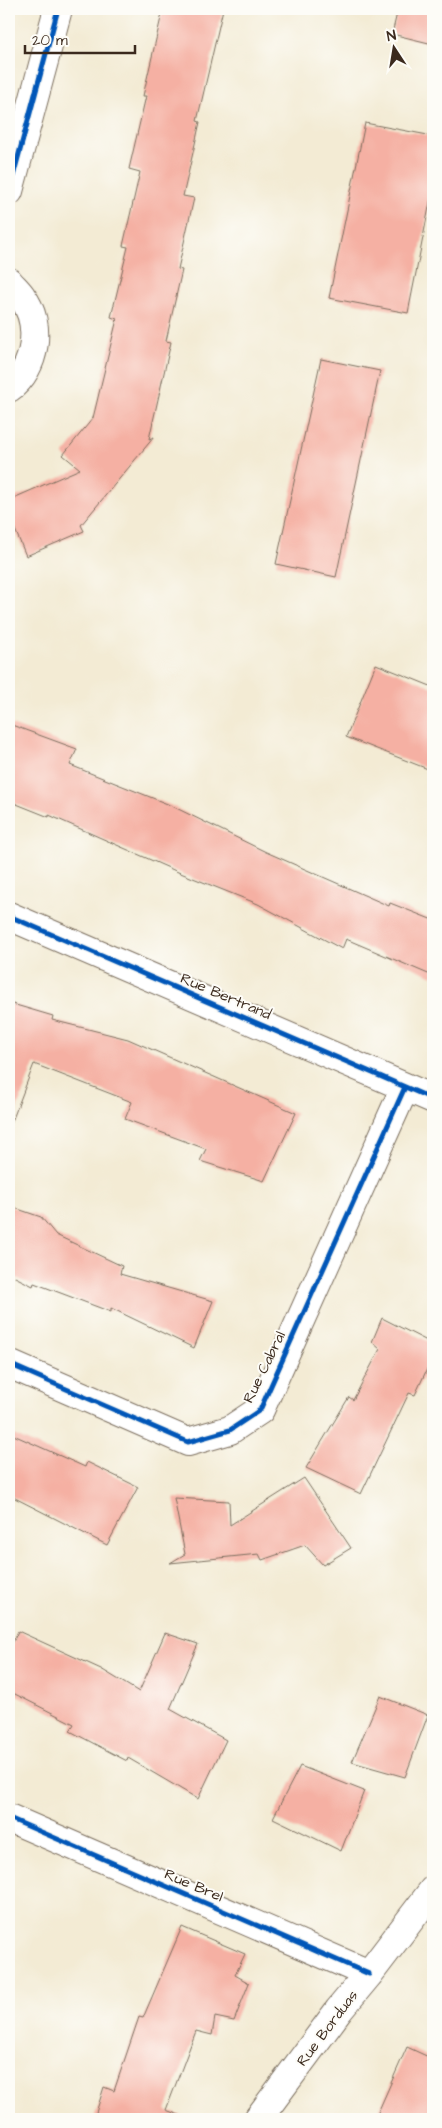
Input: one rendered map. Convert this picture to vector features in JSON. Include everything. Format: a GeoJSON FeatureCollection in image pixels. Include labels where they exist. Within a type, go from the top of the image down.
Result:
{"type":"FeatureCollection","features":[{"type":"Feature","properties":{"kind":"street"},"geometry":{"type":"LineString","coordinates":[[9,191],[58,9]]}},
{"type":"Feature","properties":{"kind":"street"},"geometry":{"type":"LineString","coordinates":[[9,282],[23,298],[33,319],[34,342],[29,364],[16,383],[9,388]]}},
{"type":"Feature","properties":{"kind":"street","name":"Rue Bertrand"},"geometry":{"type":"LineString","coordinates":[[9,916],[433,1099]]}},
{"type":"Feature","properties":{"kind":"street","name":"Rue Cabral"},"geometry":{"type":"LineString","coordinates":[[9,1364],[188,1442],[230,1430],[260,1410],[405,1087]]}},
{"type":"Feature","properties":{"kind":"street","name":"Rue Brel"},"geometry":{"type":"LineString","coordinates":[[9,1818],[369,1974]]}},
{"type":"Feature","properties":{"kind":"street","name":"Rue Borduas"},"geometry":{"type":"LineString","coordinates":[[258,2119],[339,2010],[433,1890]]}},
{"type":"Feature","properties":{"kind":"building"},"geometry":{"type":"Polygon","coordinates":[[[163,9],[223,9],[197,121],[200,122],[183,196],[194,198],[178,269],[182,270],[166,341],[171,342],[149,439],[154,437],[81,525],[84,531],[26,556],[9,515],[9,500],[80,469],[63,455],[93,418],[117,319],[111,317],[128,247],[123,246],[140,172],[129,169],[163,9]]]}},
{"type":"Feature","properties":{"kind":"building"},"geometry":{"type":"Polygon","coordinates":[[[398,9],[433,9],[433,44],[392,34],[398,9]]]}},
{"type":"Feature","properties":{"kind":"building"},"geometry":{"type":"Polygon","coordinates":[[[365,123],[433,136],[433,187],[408,313],[329,298],[365,123]]]}},
{"type":"Feature","properties":{"kind":"building"},"geometry":{"type":"Polygon","coordinates":[[[321,359],[380,371],[336,577],[276,564],[321,359]]]}},
{"type":"Feature","properties":{"kind":"building"},"geometry":{"type":"Polygon","coordinates":[[[376,664],[433,687],[433,771],[346,737],[376,664]]]}},
{"type":"Feature","properties":{"kind":"building"},"geometry":{"type":"Polygon","coordinates":[[[9,724],[77,749],[70,765],[170,805],[266,852],[389,906],[390,903],[433,920],[433,976],[346,939],[342,949],[258,904],[178,872],[49,815],[49,817],[9,801],[9,724]]]}},
{"type":"Feature","properties":{"kind":"building"},"geometry":{"type":"Polygon","coordinates":[[[9,1003],[53,1016],[52,1020],[128,1039],[296,1113],[264,1181],[200,1161],[206,1149],[125,1119],[132,1102],[34,1064],[11,1124],[9,1124],[9,1003]]]}},
{"type":"Feature","properties":{"kind":"building"},"geometry":{"type":"Polygon","coordinates":[[[9,1206],[41,1217],[56,1235],[122,1266],[120,1274],[213,1301],[194,1348],[111,1308],[111,1312],[34,1283],[33,1286],[9,1274],[9,1206]]]}},
{"type":"Feature","properties":{"kind":"building"},"geometry":{"type":"Polygon","coordinates":[[[382,1318],[433,1344],[433,1356],[415,1395],[409,1393],[361,1494],[306,1468],[349,1397],[353,1400],[380,1349],[372,1342],[382,1318]]]}},
{"type":"Feature","properties":{"kind":"building"},"geometry":{"type":"Polygon","coordinates":[[[9,1433],[85,1467],[87,1462],[138,1487],[107,1545],[9,1495],[9,1433]]]}},
{"type":"Feature","properties":{"kind":"building"},"geometry":{"type":"Polygon","coordinates":[[[304,1478],[351,1548],[323,1565],[305,1545],[262,1560],[259,1554],[170,1563],[185,1554],[174,1498],[229,1501],[230,1525],[304,1478]]]}},
{"type":"Feature","properties":{"kind":"building"},"geometry":{"type":"Polygon","coordinates":[[[18,1631],[101,1669],[139,1692],[165,1633],[198,1644],[170,1709],[226,1740],[198,1799],[128,1758],[127,1761],[70,1731],[74,1724],[9,1691],[9,1651],[18,1631]]]}},
{"type":"Feature","properties":{"kind":"building"},"geometry":{"type":"Polygon","coordinates":[[[380,1696],[428,1715],[405,1777],[352,1762],[380,1696]]]}},
{"type":"Feature","properties":{"kind":"building"},"geometry":{"type":"Polygon","coordinates":[[[300,1766],[364,1791],[341,1851],[273,1818],[300,1766]]]}},
{"type":"Feature","properties":{"kind":"building"},"geometry":{"type":"Polygon","coordinates":[[[182,1927],[245,1954],[235,1975],[249,1983],[234,2021],[215,2017],[212,2035],[196,2031],[166,2110],[182,2116],[181,2119],[94,2119],[104,2087],[114,2091],[139,2017],[143,2018],[182,1927]]]}},
{"type":"Feature","properties":{"kind":"building"},"geometry":{"type":"Polygon","coordinates":[[[407,2047],[433,2059],[433,2119],[375,2119],[407,2047]]]}},
{"type":"Feature","properties":{"kind":"cycle path"},"geometry":{"type":"LineString","coordinates":[[9,191],[58,9]]}},
{"type":"Feature","properties":{"kind":"cycle path"},"geometry":{"type":"LineString","coordinates":[[9,916],[433,1099]]}},
{"type":"Feature","properties":{"kind":"cycle path"},"geometry":{"type":"LineString","coordinates":[[9,1364],[188,1442],[230,1430],[260,1410],[405,1087]]}},
{"type":"Feature","properties":{"kind":"cycle path"},"geometry":{"type":"LineString","coordinates":[[9,1818],[369,1974]]}}]}
